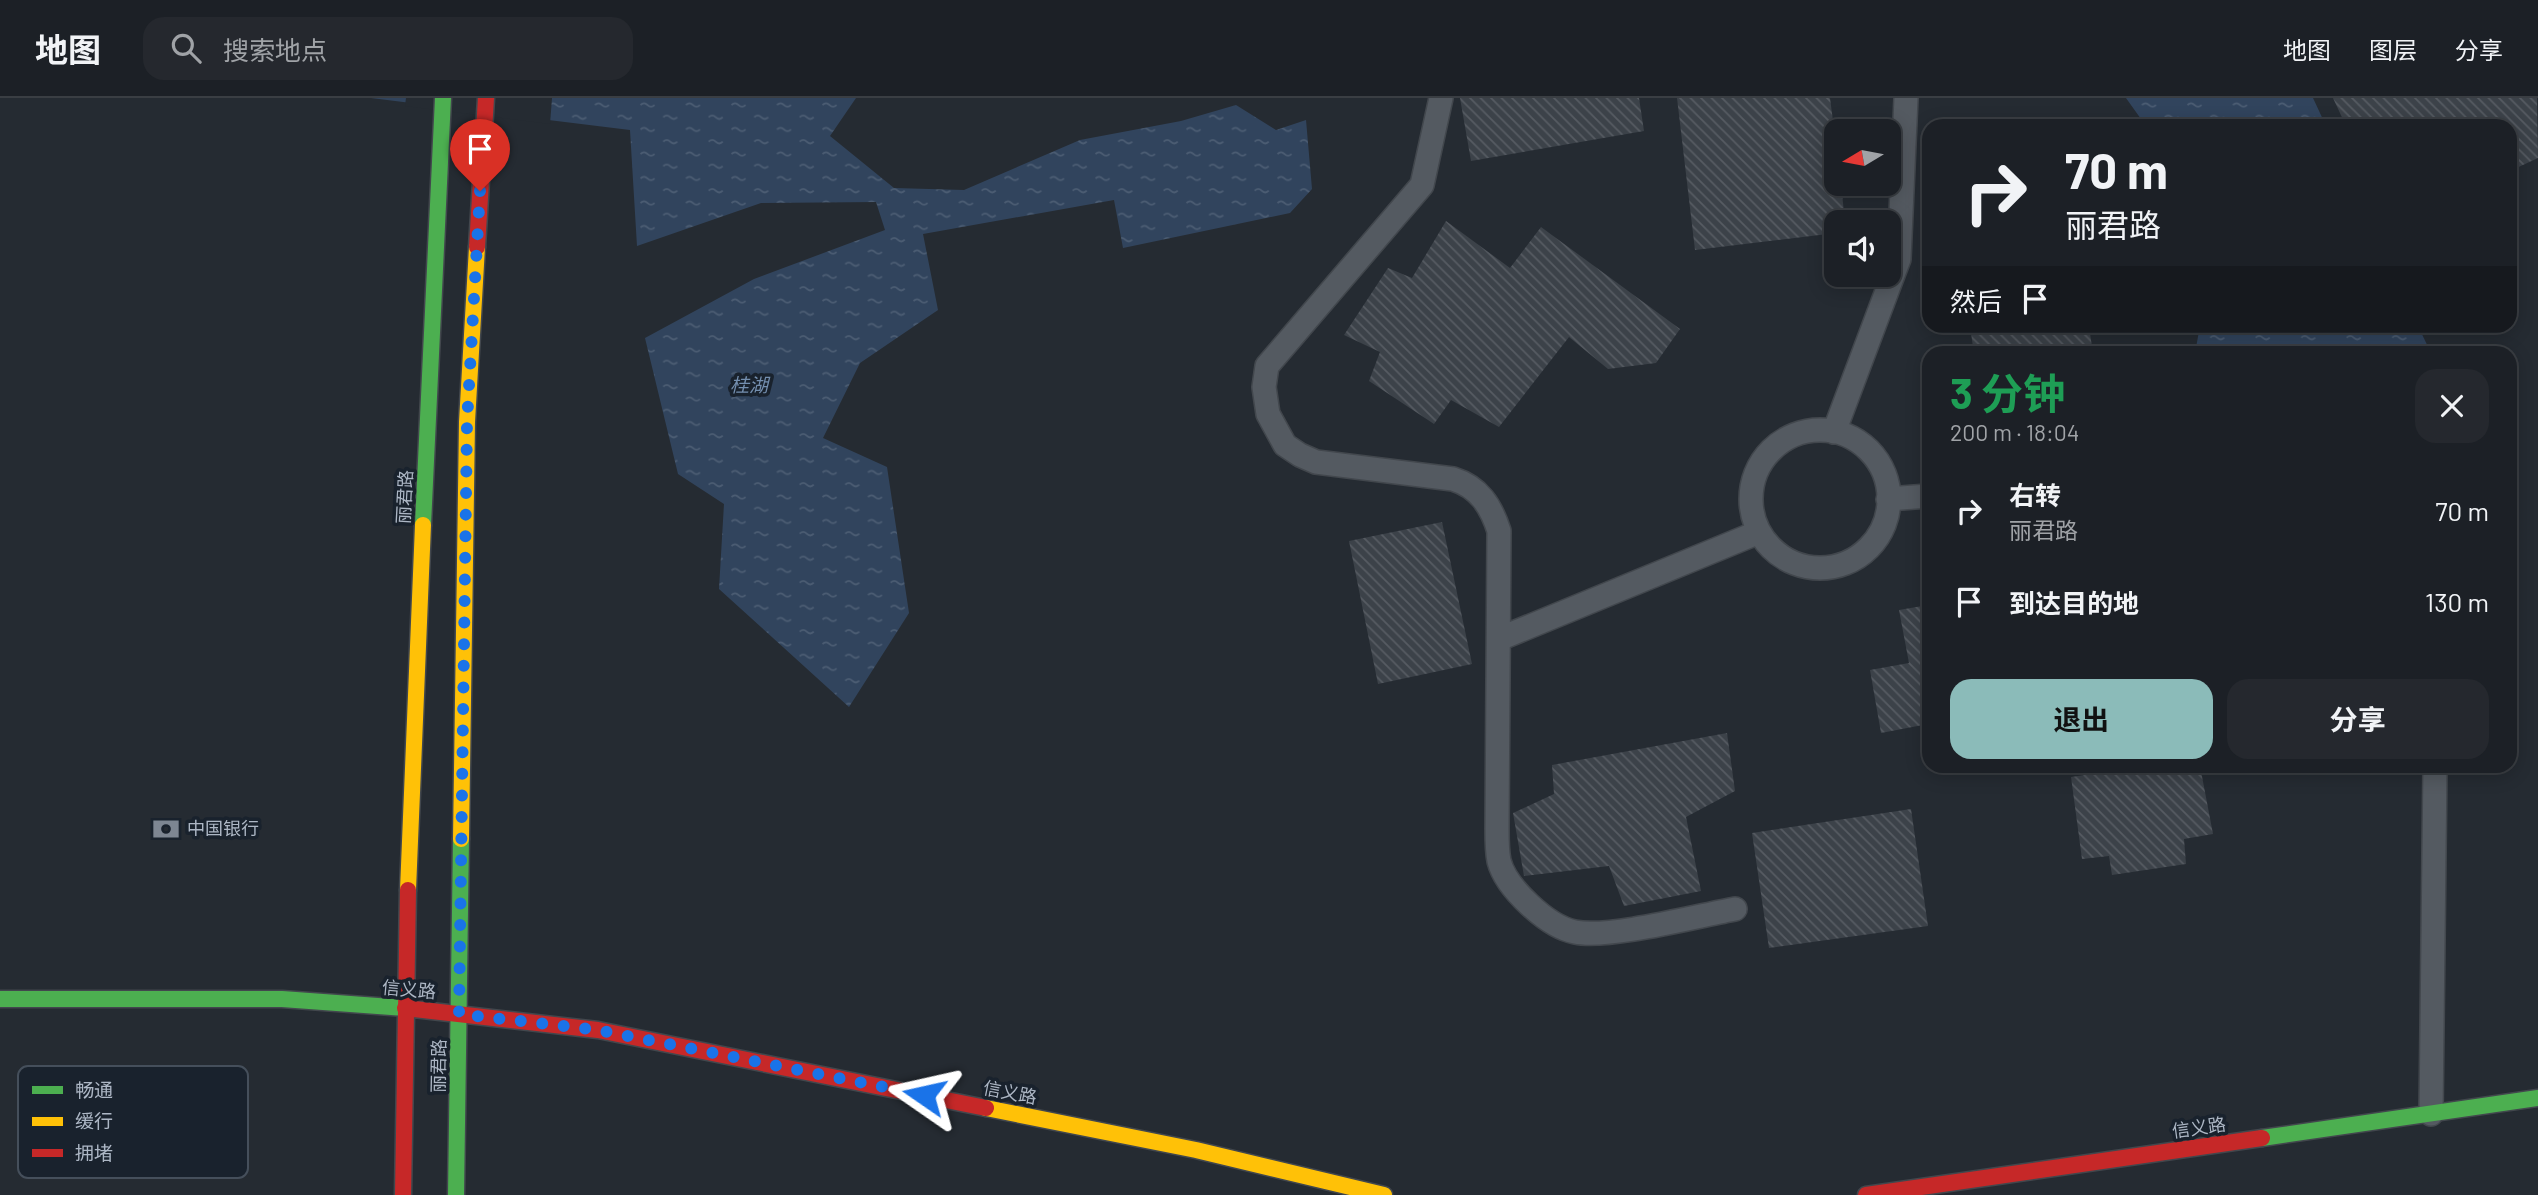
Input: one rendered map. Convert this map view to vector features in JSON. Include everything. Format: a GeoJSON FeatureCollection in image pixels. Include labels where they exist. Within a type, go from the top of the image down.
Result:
{"type":"FeatureCollection","features":[{"type":"Feature","properties":{"kind":"main road","name":"丽君路"},"geometry":{"type":"LineString","coordinates":[[403,1195],[408,844],[443,98]]}},
{"type":"Feature","properties":{"kind":"main road","name":"丽君路"},"geometry":{"type":"LineString","coordinates":[[456,1195],[467,422],[486,98]]}},
{"type":"Feature","properties":{"kind":"main road","name":"信义路"},"geometry":{"type":"LineString","coordinates":[[0,999],[282,999],[406,1008],[612,1032],[1196,1150],[1384,1195]]}},
{"type":"Feature","properties":{"kind":"main road","name":"信义路"},"geometry":{"type":"LineString","coordinates":[[1866,1195],[2538,1098]]}},
{"type":"Feature","properties":{"kind":"lane"},"geometry":{"type":"LineString","coordinates":[[1441,98],[1422,185],[1271,359],[1265,377],[1265,400],[1280,437],[1300,455],[1316,461],[1465,482],[1488,504],[1499,531],[1497,829],[1500,863],[1519,894],[1548,921],[1575,932],[1605,932],[1735,909]]}},
{"type":"Feature","properties":{"kind":"lane"},"geometry":{"type":"LineString","coordinates":[[1834,432],[1899,259],[1906,98]]}},
{"type":"Feature","properties":{"kind":"lane"},"geometry":{"type":"LineString","coordinates":[[1811,430],[1834,432],[1855,440],[1873,455],[1884,476],[1888,499],[1885,522],[1874,543],[1857,558],[1835,567],[1812,569],[1791,562],[1773,550],[1759,532],[1751,511],[1751,489],[1758,468],[1771,449],[1789,437],[1811,430]]}},
{"type":"Feature","properties":{"kind":"lane"},"geometry":{"type":"LineString","coordinates":[[1888,499],[1922,496]]}},
{"type":"Feature","properties":{"kind":"lane"},"geometry":{"type":"LineString","coordinates":[[1499,639],[1759,532]]}},
{"type":"Feature","properties":{"kind":"lane"},"geometry":{"type":"LineString","coordinates":[[2431,1114],[2435,773]]}},
{"type":"Feature","properties":{"kind":"water","name":"桂湖"},"geometry":{"type":"Polygon","coordinates":[[[371,98],[856,98],[830,136],[894,188],[964,190],[1080,140],[1181,121],[1236,105],[1276,130],[1306,120],[1312,189],[1290,213],[1123,248],[1114,200],[923,234],[938,310],[860,363],[823,438],[887,467],[909,613],[849,707],[719,589],[724,504],[678,474],[645,338],[754,279],[885,230],[876,202],[761,203],[637,246],[630,130],[371,98]]]}},
{"type":"Feature","properties":{"kind":"water"},"geometry":{"type":"Polygon","coordinates":[[[2126,98],[2313,98],[2323,119],[2141,119],[2126,98]]]}},
{"type":"Feature","properties":{"kind":"water"},"geometry":{"type":"Polygon","coordinates":[[[2199,333],[2421,333],[2428,346],[2196,346],[2199,333]]]}},
{"type":"Feature","properties":{"kind":"pier"},"geometry":{"type":"Polygon","coordinates":[[[406,98],[552,98],[550,124],[405,106],[406,98]]]}},
{"type":"Feature","properties":{"kind":"building"},"geometry":{"type":"Polygon","coordinates":[[[1460,98],[1639,98],[1644,131],[1471,161],[1460,98]]]}},
{"type":"Feature","properties":{"kind":"building"},"geometry":{"type":"Polygon","coordinates":[[[1677,98],[1830,98],[1833,119],[1824,119],[1824,196],[1842,196],[1844,210],[1824,210],[1824,234],[1695,250],[1677,98]]]}},
{"type":"Feature","properties":{"kind":"building"},"geometry":{"type":"Polygon","coordinates":[[[2333,98],[2537,98],[2538,158],[2517,168],[2517,119],[2343,119],[2333,98]]]}},
{"type":"Feature","properties":{"kind":"building"},"geometry":{"type":"Polygon","coordinates":[[[1446,221],[1510,268],[1541,227],[1680,329],[1656,363],[1608,369],[1569,337],[1499,427],[1451,400],[1434,424],[1369,381],[1380,352],[1344,335],[1388,268],[1412,278],[1446,221]]]}},
{"type":"Feature","properties":{"kind":"building"},"geometry":{"type":"Polygon","coordinates":[[[1971,333],[2090,333],[2092,346],[1973,346],[1971,333]]]}},
{"type":"Feature","properties":{"kind":"building"},"geometry":{"type":"Polygon","coordinates":[[[1442,522],[1472,664],[1378,684],[1349,541],[1442,522]]]}},
{"type":"Feature","properties":{"kind":"building"},"geometry":{"type":"Polygon","coordinates":[[[1922,606],[1922,725],[1881,733],[1870,670],[1909,663],[1899,610],[1922,606]]]}},
{"type":"Feature","properties":{"kind":"building"},"geometry":{"type":"Polygon","coordinates":[[[1727,733],[1735,791],[1686,817],[1701,891],[1624,906],[1609,866],[1524,876],[1513,813],[1554,794],[1552,765],[1727,733]]]}},
{"type":"Feature","properties":{"kind":"building"},"geometry":{"type":"Polygon","coordinates":[[[2098,773],[2201,773],[2213,834],[2184,839],[2186,864],[2112,875],[2109,856],[2082,859],[2071,777],[2098,773]]]}},
{"type":"Feature","properties":{"kind":"building"},"geometry":{"type":"Polygon","coordinates":[[[1911,809],[1928,926],[1769,948],[1752,833],[1911,809]]]}},
{"type":"Feature","properties":{"kind":"traffic: fast"},"geometry":{"type":"LineString","coordinates":[[423,525],[443,98]]}},
{"type":"Feature","properties":{"kind":"traffic: fast"},"geometry":{"type":"LineString","coordinates":[[456,1195],[461,839]]}},
{"type":"Feature","properties":{"kind":"traffic: fast"},"geometry":{"type":"LineString","coordinates":[[0,999],[282,999],[405,1008]]}},
{"type":"Feature","properties":{"kind":"traffic: fast"},"geometry":{"type":"LineString","coordinates":[[2262,1138],[2538,1098]]}},
{"type":"Feature","properties":{"kind":"traffic: slow"},"geometry":{"type":"LineString","coordinates":[[461,839],[467,422],[477,247]]}},
{"type":"Feature","properties":{"kind":"traffic: slow"},"geometry":{"type":"LineString","coordinates":[[408,890],[423,525]]}},
{"type":"Feature","properties":{"kind":"traffic: slow"},"geometry":{"type":"LineString","coordinates":[[986,1108],[1196,1150],[1384,1195]]}},
{"type":"Feature","properties":{"kind":"traffic: jam"},"geometry":{"type":"LineString","coordinates":[[477,247],[486,98]]}},
{"type":"Feature","properties":{"kind":"traffic: jam"},"geometry":{"type":"LineString","coordinates":[[403,1195],[408,890]]}},
{"type":"Feature","properties":{"kind":"traffic: jam"},"geometry":{"type":"LineString","coordinates":[[405,1008],[598,1030],[986,1108]]}},
{"type":"Feature","properties":{"kind":"traffic: jam"},"geometry":{"type":"LineString","coordinates":[[1866,1195],[2262,1138]]}},
{"type":"Feature","properties":{"kind":"place","name":"中国银行"},"geometry":{"type":"Point","coordinates":[166,829]}},
{"type":"Feature","properties":{"kind":"route"},"geometry":{"type":"LineString","coordinates":[[480,191],[467,422],[459,1014],[598,1030],[924,1095]]}}]}
